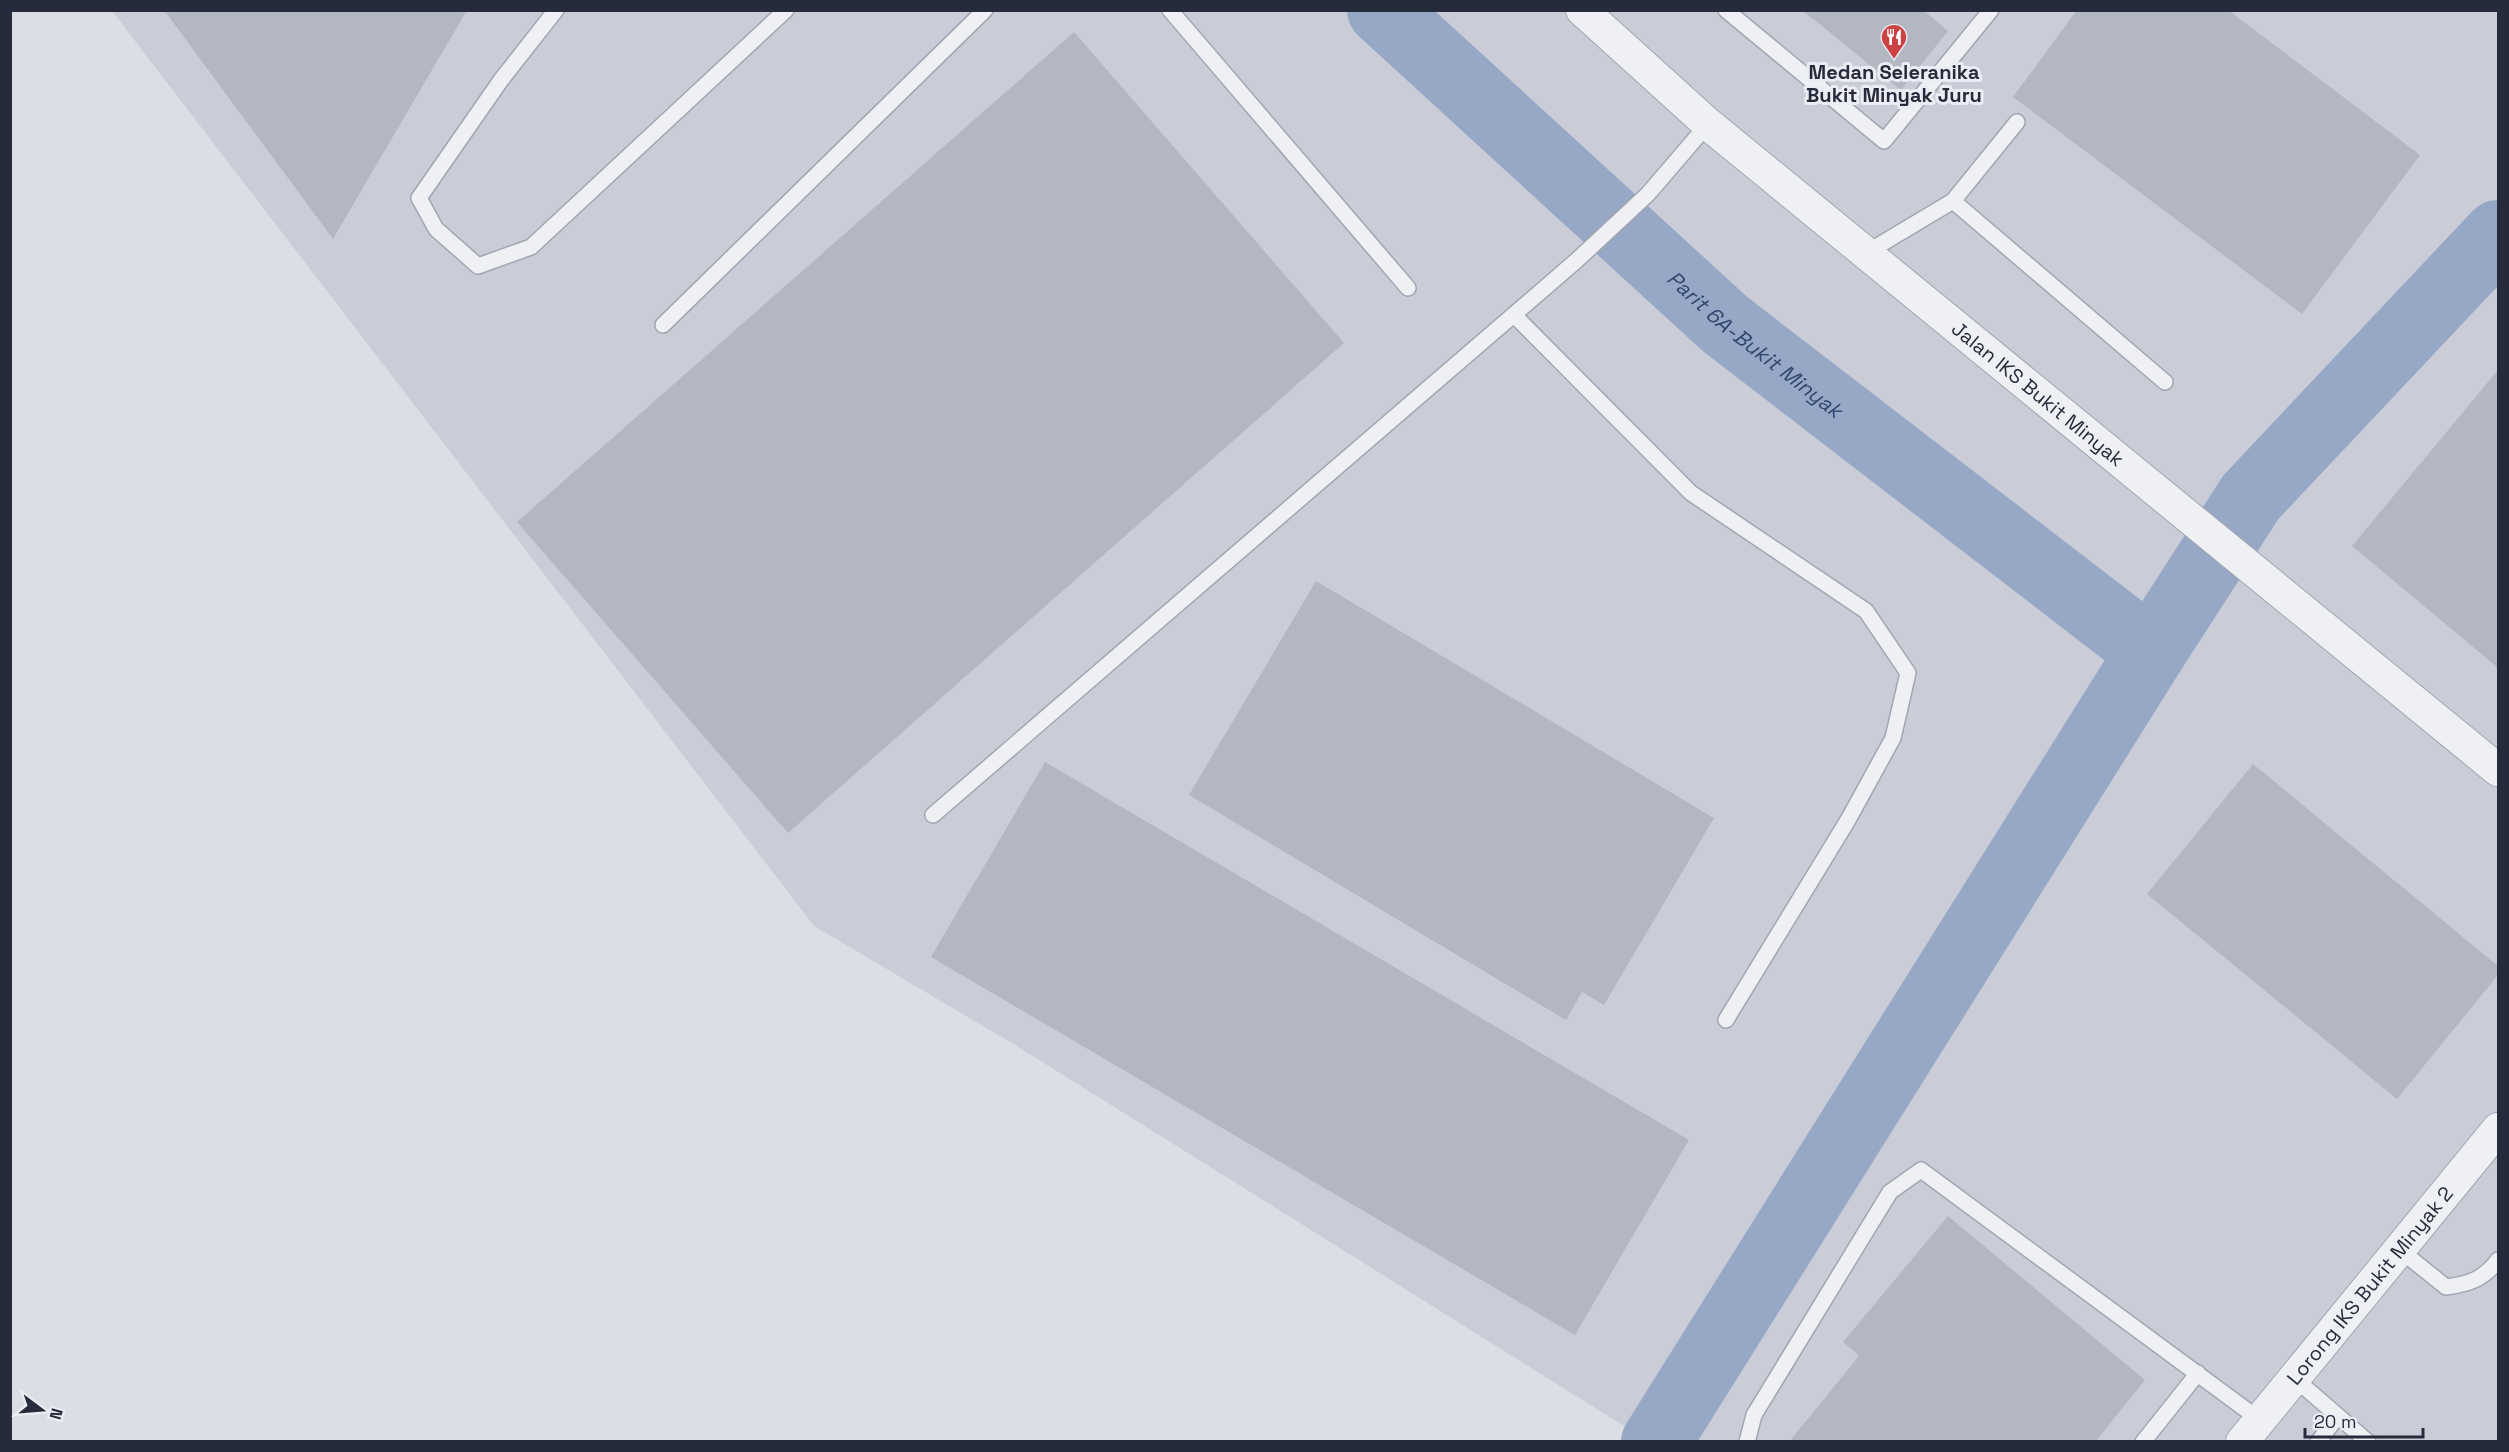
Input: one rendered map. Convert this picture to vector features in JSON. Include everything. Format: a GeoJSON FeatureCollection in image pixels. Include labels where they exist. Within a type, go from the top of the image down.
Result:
{"type":"FeatureCollection","features":[{"type":"Feature","properties":{"kind":"street","name":"Jalan IKS Bukit Minyak"},"geometry":{"type":"LineString","coordinates":[[1582,10],[1708,124],[2499,770]]}},
{"type":"Feature","properties":{"kind":"street","name":"Lorong IKS Bukit Minyak 2"},"geometry":{"type":"LineString","coordinates":[[2251,1431],[2499,1130]]}},
{"type":"Feature","properties":{"kind":"lane"},"geometry":{"type":"LineString","coordinates":[[556,10],[501,80],[419,198],[436,229],[478,266],[531,247],[786,10]]}},
{"type":"Feature","properties":{"kind":"lane"},"geometry":{"type":"LineString","coordinates":[[663,325],[985,10]]}},
{"type":"Feature","properties":{"kind":"lane"},"geometry":{"type":"LineString","coordinates":[[1170,10],[1408,288]]}},
{"type":"Feature","properties":{"kind":"lane"},"geometry":{"type":"LineString","coordinates":[[1726,10],[1884,141],[1991,10]]}},
{"type":"Feature","properties":{"kind":"lane"},"geometry":{"type":"LineString","coordinates":[[1866,253],[1953,201],[2017,122]]}},
{"type":"Feature","properties":{"kind":"lane"},"geometry":{"type":"LineString","coordinates":[[933,815],[1576,261],[1648,194],[1708,124]]}},
{"type":"Feature","properties":{"kind":"lane"},"geometry":{"type":"LineString","coordinates":[[1953,201],[2165,382]]}},
{"type":"Feature","properties":{"kind":"lane"},"geometry":{"type":"LineString","coordinates":[[1514,315],[1691,493],[1866,611],[1908,673],[1893,738],[1848,820],[1726,1020]]}},
{"type":"Feature","properties":{"kind":"lane"},"geometry":{"type":"LineString","coordinates":[[1747,1442],[1754,1415],[1890,1192],[1921,1170],[2198,1373],[2251,1431]]}},
{"type":"Feature","properties":{"kind":"lane"},"geometry":{"type":"LineString","coordinates":[[2400,1250],[2446,1287],[2469,1284],[2490,1271],[2499,1260]]}},
{"type":"Feature","properties":{"kind":"lane"},"geometry":{"type":"LineString","coordinates":[[2143,1442],[2198,1373]]}},
{"type":"Feature","properties":{"kind":"lane"},"geometry":{"type":"LineString","coordinates":[[2294,1378],[2368,1442]]}},
{"type":"Feature","properties":{"kind":"lane"},"geometry":{"type":"LineString","coordinates":[[2318,1442],[2338,1416]]}},
{"type":"Feature","properties":{"kind":"shaded area"},"geometry":{"type":"Polygon","coordinates":[[[112,11],[2498,11],[2498,1441],[1648,1441],[1015,1045],[814,926],[112,11]]]}},
{"type":"Feature","properties":{"kind":"building"},"geometry":{"type":"Polygon","coordinates":[[[164,10],[467,10],[333,239],[164,10]]]}},
{"type":"Feature","properties":{"kind":"building","name":"Medan Seleranika Bukit Minyak Juru"},"geometry":{"type":"Polygon","coordinates":[[[1802,10],[1923,10],[1948,31],[1901,90],[1802,10]]]}},
{"type":"Feature","properties":{"kind":"building"},"geometry":{"type":"Polygon","coordinates":[[[2077,10],[2228,10],[2420,155],[2302,314],[2013,97],[2077,10]]]}},
{"type":"Feature","properties":{"kind":"building"},"geometry":{"type":"Polygon","coordinates":[[[1074,32],[1344,343],[788,833],[517,522],[1074,32]]]}},
{"type":"Feature","properties":{"kind":"building"},"geometry":{"type":"Polygon","coordinates":[[[2498,370],[2498,668],[2352,546],[2498,370]]]}},
{"type":"Feature","properties":{"kind":"building"},"geometry":{"type":"Polygon","coordinates":[[[1316,581],[1714,818],[1604,1005],[1582,992],[1566,1020],[1189,795],[1316,581]]]}},
{"type":"Feature","properties":{"kind":"building"},"geometry":{"type":"Polygon","coordinates":[[[1045,762],[1689,1140],[1575,1335],[931,957],[1045,762]]]}},
{"type":"Feature","properties":{"kind":"building"},"geometry":{"type":"Polygon","coordinates":[[[2253,764],[2498,966],[2498,975],[2397,1099],[2147,894],[2253,764]]]}},
{"type":"Feature","properties":{"kind":"building"},"geometry":{"type":"Polygon","coordinates":[[[1948,1216],[2145,1380],[2095,1442],[1789,1442],[1859,1356],[1843,1342],[1948,1216]]]}},
{"type":"Feature","properties":{"kind":"waterway","name":"Parit 6A-Bukit Minyak"},"geometry":{"type":"LineString","coordinates":[[1382,10],[1725,324],[2151,652]]}},
{"type":"Feature","properties":{"kind":"waterway"},"geometry":{"type":"LineString","coordinates":[[1656,1442],[2151,652],[2251,497],[2498,235]]}},
{"type":"Feature","properties":{"kind":"place","name":"Medan Seleranika Bukit Minyak Juru"},"geometry":{"type":"Point","coordinates":[1894,60]}}]}
